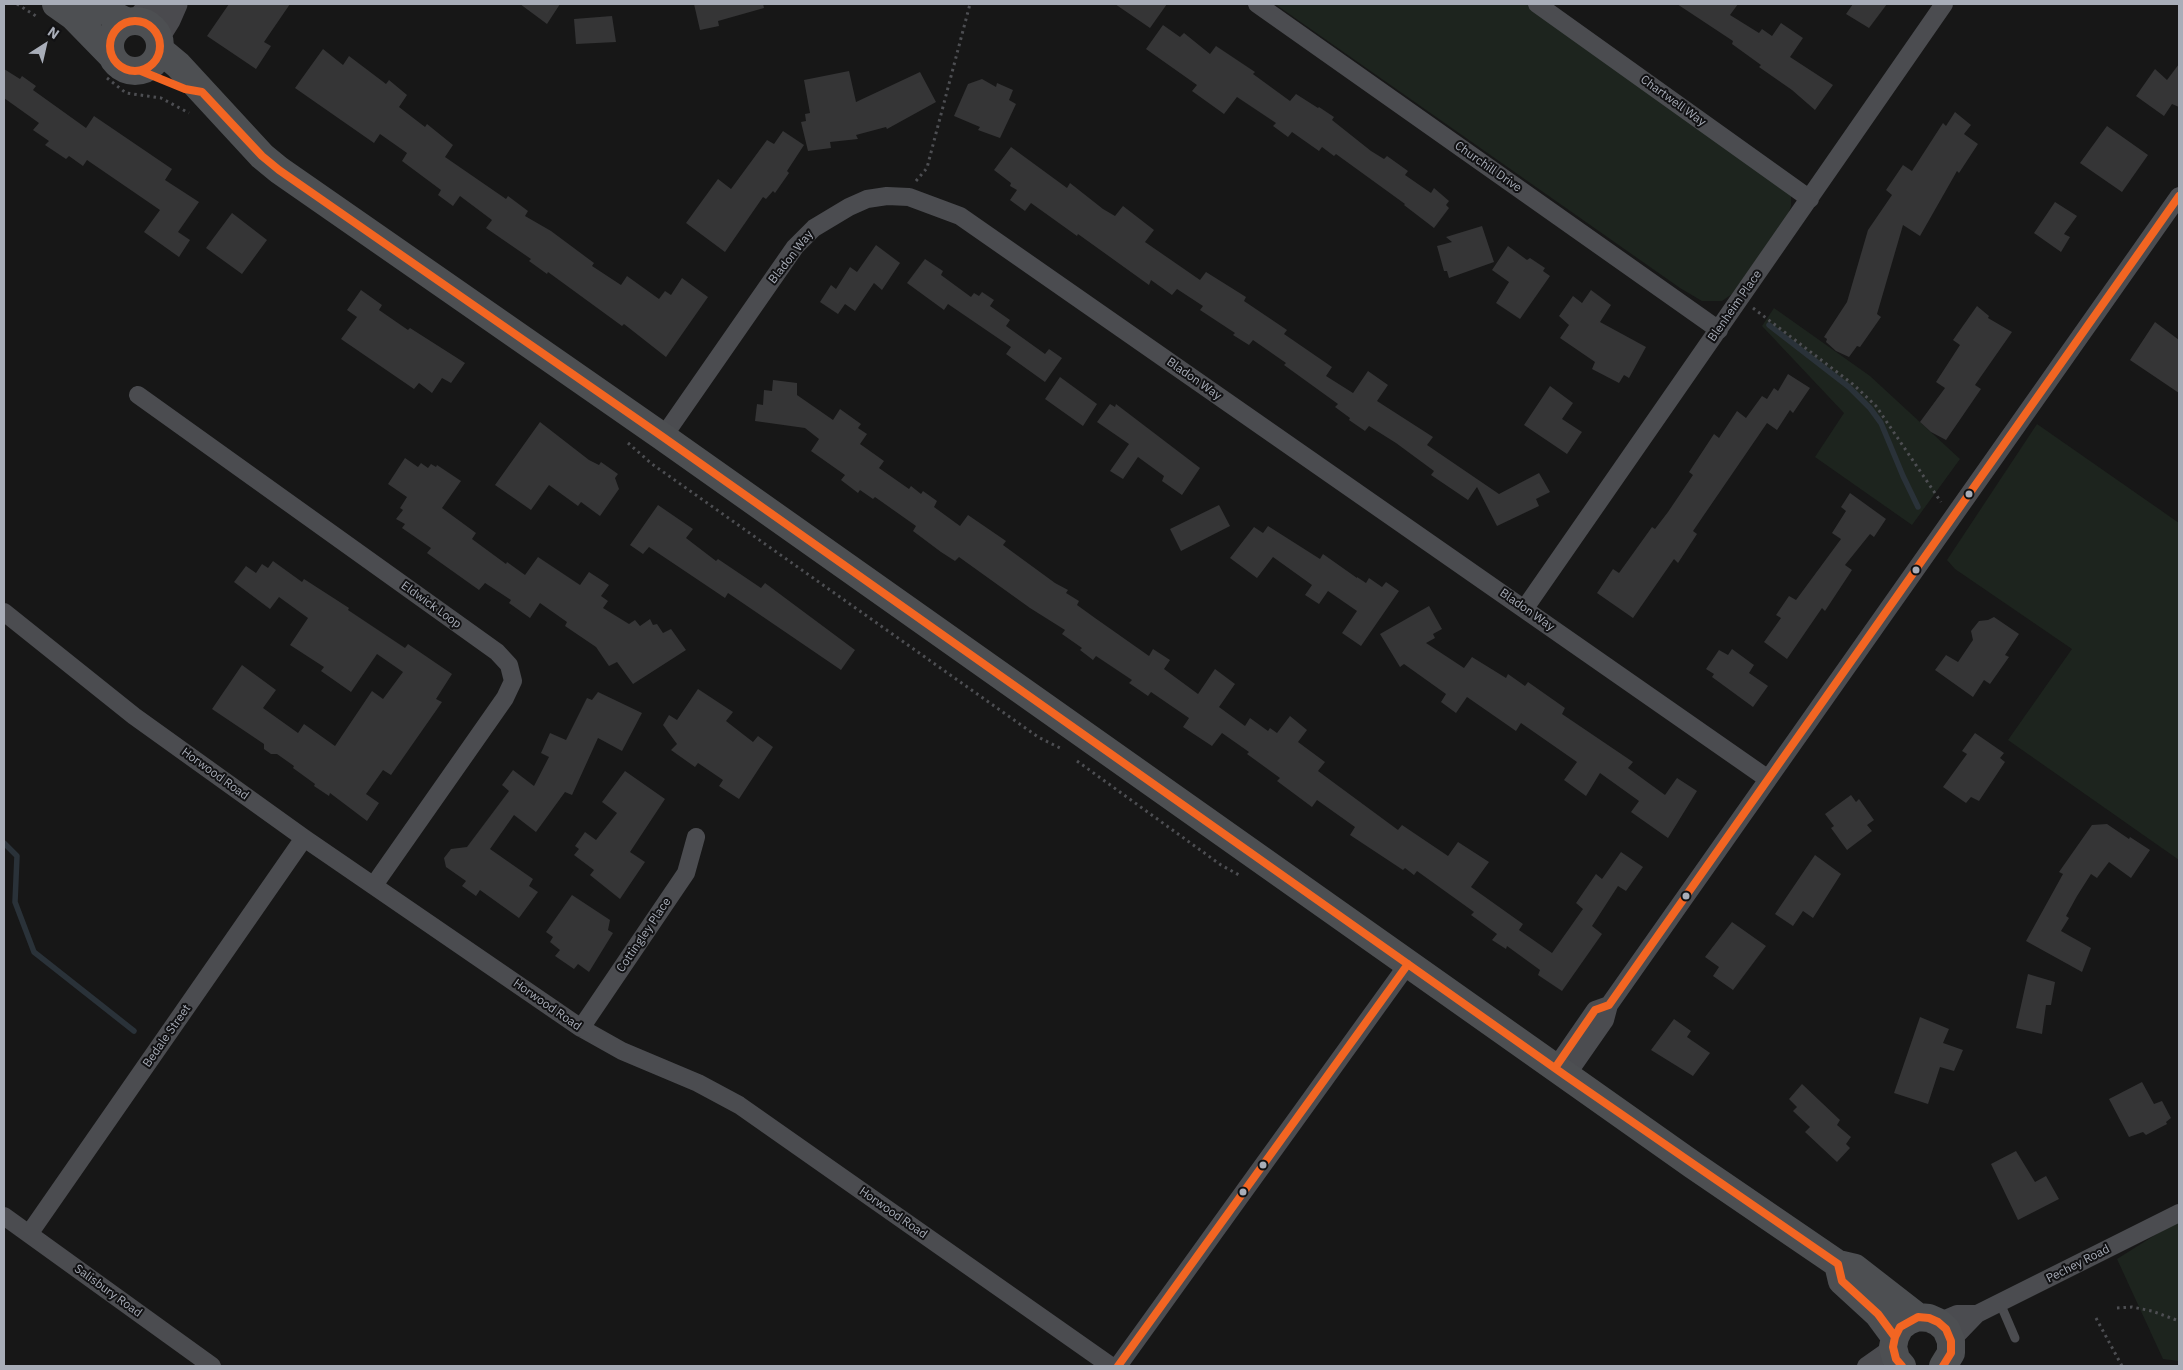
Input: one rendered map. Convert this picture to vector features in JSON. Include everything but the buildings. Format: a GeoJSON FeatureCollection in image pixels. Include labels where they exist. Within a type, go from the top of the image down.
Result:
{"type":"FeatureCollection","features":[{"type":"Feature","properties":{"kind":"main road"},"geometry":{"type":"LineString","coordinates":[[56,4],[73,16],[111,55],[116,63],[123,69],[132,72],[150,67],[157,59],[147,27]]}},
{"type":"Feature","properties":{"kind":"main road"},"geometry":{"type":"LineString","coordinates":[[82,4],[147,27],[202,92],[262,156],[279,170],[663,437],[1561,1072],[1838,1264],[1855,1268],[1940,1346]]}},
{"type":"Feature","properties":{"kind":"main road"},"geometry":{"type":"LineString","coordinates":[[111,55],[112,35],[118,27],[147,27],[168,20],[174,4]]}},
{"type":"Feature","properties":{"kind":"main road"},"geometry":{"type":"LineString","coordinates":[[141,71],[185,88],[202,92]]}},
{"type":"Feature","properties":{"kind":"main road"},"geometry":{"type":"LineString","coordinates":[[1838,1264],[1842,1281],[1878,1314],[1897,1350]]}},
{"type":"Feature","properties":{"kind":"main road"},"geometry":{"type":"LineString","coordinates":[[1897,1350],[1900,1327],[1908,1320],[1940,1346]]}},
{"type":"Feature","properties":{"kind":"street","name":"Churchill Drive"},"geometry":{"type":"LineString","coordinates":[[1257,4],[1719,330]]}},
{"type":"Feature","properties":{"kind":"street","name":"Chartwell Way"},"geometry":{"type":"LineString","coordinates":[[1537,4],[1810,199]]}},
{"type":"Feature","properties":{"kind":"street","name":"Blenheim Place"},"geometry":{"type":"LineString","coordinates":[[1525,608],[1944,4]]}},
{"type":"Feature","properties":{"kind":"street","name":"Bladon Way"},"geometry":{"type":"LineString","coordinates":[[663,437],[795,247],[814,228],[849,207],[867,199],[887,196],[909,197],[960,216],[1768,779]]}},
{"type":"Feature","properties":{"kind":"street"},"geometry":{"type":"LineString","coordinates":[[1561,1072],[1606,1020],[1609,1005],[2179,196]]}},
{"type":"Feature","properties":{"kind":"street","name":"Eldwick Loop"},"geometry":{"type":"LineString","coordinates":[[138,395],[489,646],[509,665],[513,681],[505,698],[374,885]]}},
{"type":"Feature","properties":{"kind":"street","name":"Horwood Road"},"geometry":{"type":"LineString","coordinates":[[4,612],[134,716],[304,838],[582,1028],[622,1050],[698,1083],[739,1106],[1111,1366]]}},
{"type":"Feature","properties":{"kind":"street","name":"Cottingley Place"},"geometry":{"type":"LineString","coordinates":[[582,1028],[686,873],[696,837]]}},
{"type":"Feature","properties":{"kind":"street","name":"Bedale Street"},"geometry":{"type":"LineString","coordinates":[[29,1234],[304,838]]}},
{"type":"Feature","properties":{"kind":"street"},"geometry":{"type":"LineString","coordinates":[[1118,1366],[1408,964]]}},
{"type":"Feature","properties":{"kind":"street","name":"Pechey Road"},"geometry":{"type":"LineString","coordinates":[[1940,1346],[1957,1314],[1977,1314],[2179,1213]]}},
{"type":"Feature","properties":{"kind":"street","name":"Salisbury Road"},"geometry":{"type":"LineString","coordinates":[[4,1216],[212,1366]]}},
{"type":"Feature","properties":{"kind":"street"},"geometry":{"type":"LineString","coordinates":[[1866,1366],[1897,1350]]}},
{"type":"Feature","properties":{"kind":"lane"},"geometry":{"type":"LineString","coordinates":[[2000,1302],[2015,1338]]}},
{"type":"Feature","properties":{"kind":"path"},"geometry":{"type":"LineString","coordinates":[[909,197],[910,188],[927,168],[970,4]]}},
{"type":"Feature","properties":{"kind":"path"},"geometry":{"type":"LineString","coordinates":[[1749,304],[1854,385],[1876,406],[1942,504]]}},
{"type":"Feature","properties":{"kind":"path"},"geometry":{"type":"LineString","coordinates":[[2117,1308],[2132,1307],[2152,1311],[2179,1321]]}},
{"type":"Feature","properties":{"kind":"path"},"geometry":{"type":"LineString","coordinates":[[2096,1318],[2122,1366]]}},
{"type":"Feature","properties":{"kind":"shaded area"},"geometry":{"type":"Polygon","coordinates":[[[1275,4],[1539,4],[1791,194],[1791,206],[1788,215],[1732,294],[1722,301],[1702,301],[1680,288],[1275,4]]]}},
{"type":"Feature","properties":{"kind":"shaded area"},"geometry":{"type":"Polygon","coordinates":[[[1774,308],[1870,376],[1960,459],[1912,525],[1815,457],[1844,413],[1762,326],[1774,308]]]}},
{"type":"Feature","properties":{"kind":"shaded area"},"geometry":{"type":"Polygon","coordinates":[[[2037,424],[2179,523],[2179,860],[2008,740],[2072,649],[1955,569],[1947,560],[2037,424]]]}},
{"type":"Feature","properties":{"kind":"shaded area"},"geometry":{"type":"Polygon","coordinates":[[[2179,1220],[2179,1361],[2163,1359],[2117,1259],[2179,1220]]]}},
{"type":"Feature","properties":{"kind":"waterway"},"geometry":{"type":"LineString","coordinates":[[1769,325],[1849,387],[1870,408],[1881,423],[1918,507]]}},
{"type":"Feature","properties":{"kind":"waterway"},"geometry":{"type":"LineString","coordinates":[[4,843],[17,856],[15,902],[34,952],[134,1031]]}},
{"type":"Feature","properties":{"kind":"transit line"},"geometry":{"type":"LineString","coordinates":[[130,21],[140,21],[153,28],[160,41],[160,46],[160,51],[153,64],[140,71],[130,71],[121,67],[114,60],[110,51],[110,41],[114,32],[121,25],[130,21]]}},
{"type":"Feature","properties":{"kind":"transit line"},"geometry":{"type":"LineString","coordinates":[[141,71],[185,89],[202,92],[262,156],[279,170],[663,437],[1566,1076],[1838,1264],[1842,1281],[1878,1314],[1895,1337]]}},
{"type":"Feature","properties":{"kind":"transit line"},"geometry":{"type":"LineString","coordinates":[[1555,1068],[1595,1010],[1609,1005],[2179,196]]}},
{"type":"Feature","properties":{"kind":"transit line"},"geometry":{"type":"LineString","coordinates":[[1118,1366],[1408,964]]}},
{"type":"Feature","properties":{"kind":"transit line"},"geometry":{"type":"LineString","coordinates":[[1902,1366],[1896,1359],[1893,1347],[1895,1337],[1900,1327],[1918,1317],[1929,1318],[1938,1322],[1946,1329],[1951,1341],[1951,1353],[1943,1366]]}}]}
